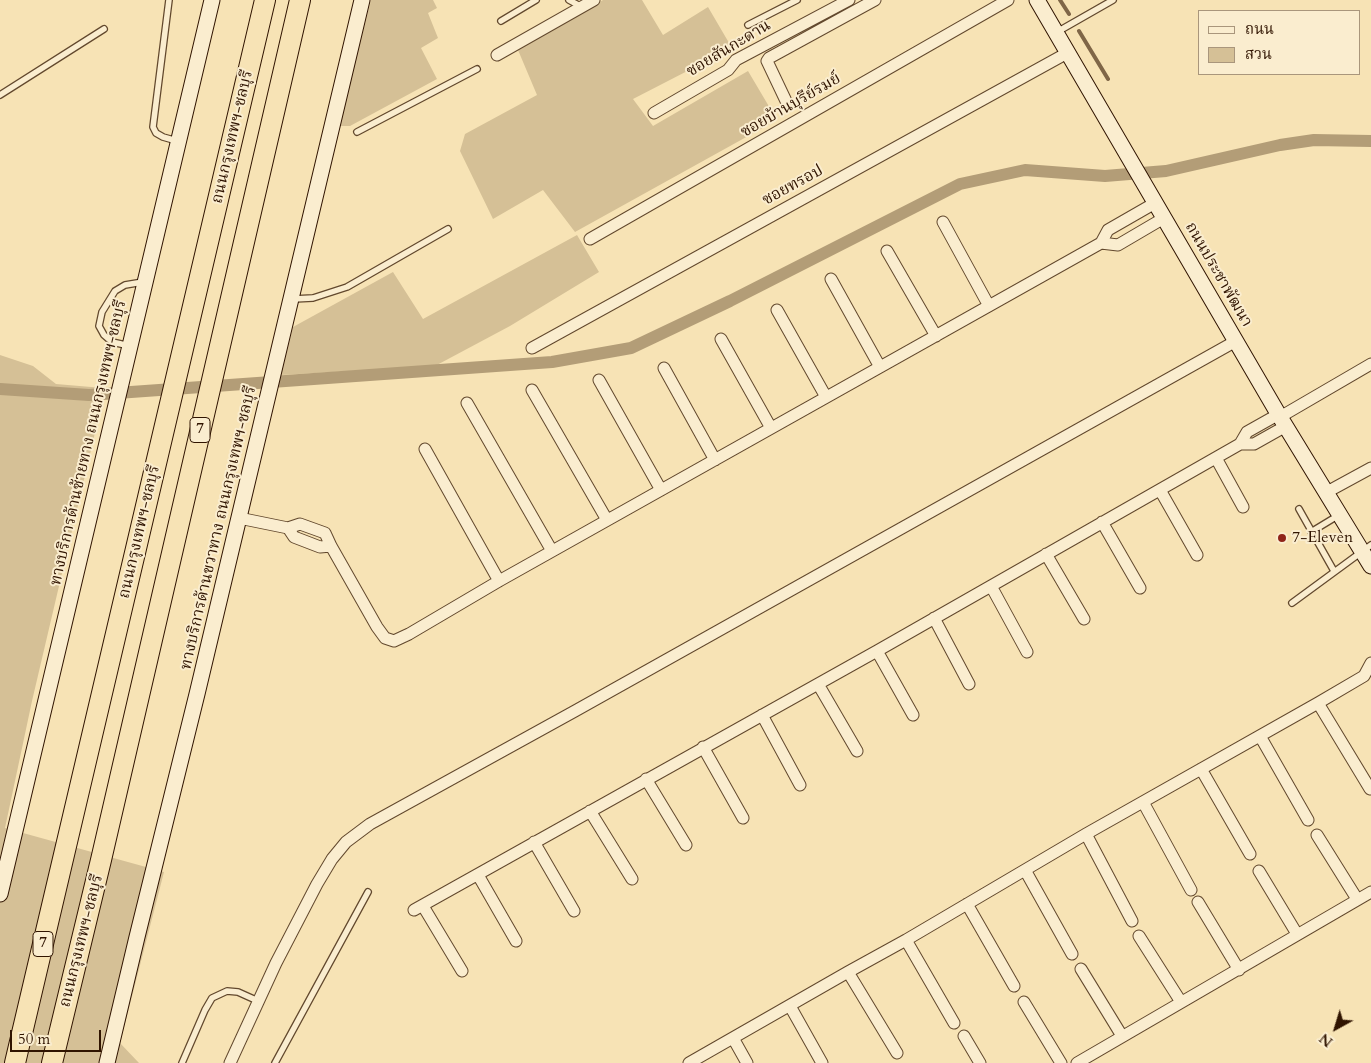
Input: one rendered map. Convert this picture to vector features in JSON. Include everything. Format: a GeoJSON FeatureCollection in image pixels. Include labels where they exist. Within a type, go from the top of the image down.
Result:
{"type":"FeatureCollection","features":[{"type":"Feature","properties":{"kind":"highway","name":"ถนนกรุงเทพฯ-ชลบุรี"},"geometry":{"type":"LineString","coordinates":[[15,1063],[265,0]]}},
{"type":"Feature","properties":{"kind":"highway","name":"ถนนกรุงเทพฯ-ชลบุรี"},"geometry":{"type":"LineString","coordinates":[[52,1063],[101,860],[300,0]]}},
{"type":"Feature","properties":{"kind":"main road","name":"ทางบริการด้านซ้ายทาง ถนนกรุงเทพฯ-ชลบุรี"},"geometry":{"type":"LineString","coordinates":[[0,894],[212,0]]}},
{"type":"Feature","properties":{"kind":"main road","name":"ทางบริการด้านขวาทาง ถนนกรุงเทพฯ-ชลบุรี"},"geometry":{"type":"LineString","coordinates":[[107,1063],[195,704],[362,0]]}},
{"type":"Feature","properties":{"kind":"main road","name":"ถนนประชาพัฒนา"},"geometry":{"type":"LineString","coordinates":[[1037,0],[1282,419],[1340,514],[1366,548],[1371,566]]}},
{"type":"Feature","properties":{"kind":"street"},"geometry":{"type":"LineString","coordinates":[[497,55],[594,0]]}},
{"type":"Feature","properties":{"kind":"street","name":"ซอยสันกะดาน"},"geometry":{"type":"LineString","coordinates":[[654,113],[728,70],[736,60],[849,0]]}},
{"type":"Feature","properties":{"kind":"street"},"geometry":{"type":"LineString","coordinates":[[786,101],[767,61],[769,58],[876,0]]}},
{"type":"Feature","properties":{"kind":"street","name":"ซอยบ้านบุรีย์รมย์"},"geometry":{"type":"LineString","coordinates":[[590,239],[1008,0]]}},
{"type":"Feature","properties":{"kind":"street","name":"ซอยทรอป"},"geometry":{"type":"LineString","coordinates":[[532,348],[1069,52]]}},
{"type":"Feature","properties":{"kind":"street"},"geometry":{"type":"LineString","coordinates":[[239,518],[288,528],[294,537],[320,547],[331,546],[377,627],[385,638],[394,641],[410,634],[606,520],[1102,243],[1108,230],[1155,203]]}},
{"type":"Feature","properties":{"kind":"street"},"geometry":{"type":"LineString","coordinates":[[1102,243],[1118,245],[1164,218]]}},
{"type":"Feature","properties":{"kind":"street"},"geometry":{"type":"LineString","coordinates":[[943,222],[989,306]]}},
{"type":"Feature","properties":{"kind":"street"},"geometry":{"type":"LineString","coordinates":[[887,251],[936,336]]}},
{"type":"Feature","properties":{"kind":"street"},"geometry":{"type":"LineString","coordinates":[[831,279],[880,367]]}},
{"type":"Feature","properties":{"kind":"street"},"geometry":{"type":"LineString","coordinates":[[777,310],[826,397]]}},
{"type":"Feature","properties":{"kind":"street"},"geometry":{"type":"LineString","coordinates":[[721,339],[771,428]]}},
{"type":"Feature","properties":{"kind":"street"},"geometry":{"type":"LineString","coordinates":[[230,1063],[317,884],[346,842],[370,824],[1236,341]]}},
{"type":"Feature","properties":{"kind":"street"},"geometry":{"type":"LineString","coordinates":[[664,368],[715,460]]}},
{"type":"Feature","properties":{"kind":"street"},"geometry":{"type":"LineString","coordinates":[[462,971],[418,908],[1216,458],[1240,444],[1248,432],[1282,419],[1370,369]]}},
{"type":"Feature","properties":{"kind":"street"},"geometry":{"type":"LineString","coordinates":[[599,380],[661,490]]}},
{"type":"Feature","properties":{"kind":"street"},"geometry":{"type":"LineString","coordinates":[[532,390],[606,520]]}},
{"type":"Feature","properties":{"kind":"street"},"geometry":{"type":"LineString","coordinates":[[467,404],[552,551]]}},
{"type":"Feature","properties":{"kind":"street"},"geometry":{"type":"LineString","coordinates":[[425,449],[499,581]]}},
{"type":"Feature","properties":{"kind":"street"},"geometry":{"type":"LineString","coordinates":[[1216,458],[1244,507]]}},
{"type":"Feature","properties":{"kind":"street"},"geometry":{"type":"LineString","coordinates":[[1327,492],[1371,468]]}},
{"type":"Feature","properties":{"kind":"street"},"geometry":{"type":"LineString","coordinates":[[1160,490],[1197,555]]}},
{"type":"Feature","properties":{"kind":"street"},"geometry":{"type":"LineString","coordinates":[[1102,522],[1140,588]]}},
{"type":"Feature","properties":{"kind":"street"},"geometry":{"type":"LineString","coordinates":[[1046,554],[1084,619]]}},
{"type":"Feature","properties":{"kind":"street"},"geometry":{"type":"LineString","coordinates":[[991,586],[1027,652]]}},
{"type":"Feature","properties":{"kind":"street"},"geometry":{"type":"LineString","coordinates":[[934,618],[969,684]]}},
{"type":"Feature","properties":{"kind":"street"},"geometry":{"type":"LineString","coordinates":[[877,650],[913,714]]}},
{"type":"Feature","properties":{"kind":"street"},"geometry":{"type":"LineString","coordinates":[[689,1063],[906,940],[1086,834],[1367,676],[1371,662]]}},
{"type":"Feature","properties":{"kind":"street"},"geometry":{"type":"LineString","coordinates":[[818,684],[857,751]]}},
{"type":"Feature","properties":{"kind":"street"},"geometry":{"type":"LineString","coordinates":[[1318,703],[1370,789]]}},
{"type":"Feature","properties":{"kind":"street"},"geometry":{"type":"LineString","coordinates":[[762,715],[800,785]]}},
{"type":"Feature","properties":{"kind":"street"},"geometry":{"type":"LineString","coordinates":[[1260,736],[1308,820]]}},
{"type":"Feature","properties":{"kind":"street"},"geometry":{"type":"LineString","coordinates":[[703,747],[743,818]]}},
{"type":"Feature","properties":{"kind":"street"},"geometry":{"type":"LineString","coordinates":[[1201,769],[1250,854]]}},
{"type":"Feature","properties":{"kind":"street"},"geometry":{"type":"LineString","coordinates":[[646,779],[686,846]]}},
{"type":"Feature","properties":{"kind":"street"},"geometry":{"type":"LineString","coordinates":[[1143,802],[1191,890]]}},
{"type":"Feature","properties":{"kind":"street"},"geometry":{"type":"LineString","coordinates":[[590,811],[632,879]]}},
{"type":"Feature","properties":{"kind":"street"},"geometry":{"type":"LineString","coordinates":[[1086,834],[1132,921]]}},
{"type":"Feature","properties":{"kind":"street"},"geometry":{"type":"LineString","coordinates":[[1317,835],[1357,900]]}},
{"type":"Feature","properties":{"kind":"street"},"geometry":{"type":"LineString","coordinates":[[534,842],[574,911]]}},
{"type":"Feature","properties":{"kind":"street"},"geometry":{"type":"LineString","coordinates":[[1025,870],[1072,954]]}},
{"type":"Feature","properties":{"kind":"street"},"geometry":{"type":"LineString","coordinates":[[1258,871],[1298,934]]}},
{"type":"Feature","properties":{"kind":"street"},"geometry":{"type":"LineString","coordinates":[[478,875],[516,941]]}},
{"type":"Feature","properties":{"kind":"street"},"geometry":{"type":"LineString","coordinates":[[1077,1063],[1371,892]]}},
{"type":"Feature","properties":{"kind":"street"},"geometry":{"type":"LineString","coordinates":[[1198,902],[1239,970]]}},
{"type":"Feature","properties":{"kind":"street"},"geometry":{"type":"LineString","coordinates":[[968,904],[1014,986]]}},
{"type":"Feature","properties":{"kind":"street"},"geometry":{"type":"LineString","coordinates":[[1139,936],[1181,1002]]}},
{"type":"Feature","properties":{"kind":"street"},"geometry":{"type":"LineString","coordinates":[[906,940],[954,1023]]}},
{"type":"Feature","properties":{"kind":"street"},"geometry":{"type":"LineString","coordinates":[[1082,969],[1122,1036]]}},
{"type":"Feature","properties":{"kind":"street"},"geometry":{"type":"LineString","coordinates":[[848,972],[897,1053]]}},
{"type":"Feature","properties":{"kind":"street"},"geometry":{"type":"LineString","coordinates":[[1024,1002],[1061,1063]]}},
{"type":"Feature","properties":{"kind":"street"},"geometry":{"type":"LineString","coordinates":[[790,1006],[822,1063]]}},
{"type":"Feature","properties":{"kind":"street"},"geometry":{"type":"LineString","coordinates":[[964,1036],[980,1063]]}},
{"type":"Feature","properties":{"kind":"street"},"geometry":{"type":"LineString","coordinates":[[733,1038],[747,1063]]}},
{"type":"Feature","properties":{"kind":"lane"},"geometry":{"type":"LineString","coordinates":[[169,0],[153,127],[156,133],[163,137],[178,141]]}},
{"type":"Feature","properties":{"kind":"lane"},"geometry":{"type":"LineString","coordinates":[[501,21],[536,0]]}},
{"type":"Feature","properties":{"kind":"lane"},"geometry":{"type":"LineString","coordinates":[[569,0],[582,7]]}},
{"type":"Feature","properties":{"kind":"lane"},"geometry":{"type":"LineString","coordinates":[[748,25],[796,0]]}},
{"type":"Feature","properties":{"kind":"lane"},"geometry":{"type":"LineString","coordinates":[[1057,32],[1113,0]]}},
{"type":"Feature","properties":{"kind":"lane"},"geometry":{"type":"LineString","coordinates":[[0,95],[104,29]]}},
{"type":"Feature","properties":{"kind":"lane"},"geometry":{"type":"LineString","coordinates":[[357,132],[477,69]]}},
{"type":"Feature","properties":{"kind":"lane"},"geometry":{"type":"LineString","coordinates":[[291,300],[313,298],[347,288],[448,229]]}},
{"type":"Feature","properties":{"kind":"lane"},"geometry":{"type":"LineString","coordinates":[[130,346],[112,342],[104,335],[99,326],[102,312],[115,291],[125,285],[145,282]]}},
{"type":"Feature","properties":{"kind":"lane"},"geometry":{"type":"LineString","coordinates":[[1298,510],[1334,571]]}},
{"type":"Feature","properties":{"kind":"lane"},"geometry":{"type":"LineString","coordinates":[[1311,532],[1340,514]]}},
{"type":"Feature","properties":{"kind":"lane"},"geometry":{"type":"LineString","coordinates":[[1292,603],[1366,548]]}},
{"type":"Feature","properties":{"kind":"lane"},"geometry":{"type":"LineString","coordinates":[[275,1063],[368,892]]}},
{"type":"Feature","properties":{"kind":"lane"},"geometry":{"type":"LineString","coordinates":[[182,1063],[212,998],[227,991],[238,992],[258,1002]]}},
{"type":"Feature","properties":{"kind":"green space"},"geometry":{"type":"Polygon","coordinates":[[[371,0],[433,0],[437,8],[428,13],[438,38],[421,48],[437,79],[350,126],[339,126],[371,0]]]}},
{"type":"Feature","properties":{"kind":"green space"},"geometry":{"type":"Polygon","coordinates":[[[603,0],[642,0],[663,35],[708,7],[732,48],[633,99],[653,126],[748,71],[777,120],[575,232],[543,190],[493,219],[460,151],[465,134],[537,95],[518,50],[603,0]]]}},
{"type":"Feature","properties":{"kind":"green space"},"geometry":{"type":"Polygon","coordinates":[[[577,235],[599,272],[510,326],[435,366],[281,375],[293,327],[393,272],[423,319],[577,235]]]}},
{"type":"Feature","properties":{"kind":"green space"},"geometry":{"type":"Polygon","coordinates":[[[0,355],[33,366],[56,384],[103,388],[94,437],[32,701],[5,828],[164,872],[120,1043],[139,1063],[0,1063],[0,355]]]}},
{"type":"Feature","properties":{"kind":"waterway"},"geometry":{"type":"LineString","coordinates":[[1060,0],[1069,14]]}},
{"type":"Feature","properties":{"kind":"waterway"},"geometry":{"type":"LineString","coordinates":[[1079,31],[1108,79]]}},
{"type":"Feature","properties":{"kind":"waterway"},"geometry":{"type":"LineString","coordinates":[[0,389],[89,395],[552,362],[631,348],[730,301],[960,184],[1025,170],[1105,176],[1166,171],[1280,145],[1314,140],[1371,141]]}},
{"type":"Feature","properties":{"kind":"place","name":"7-Eleven"},"geometry":{"type":"Point","coordinates":[1282,538]}}]}
